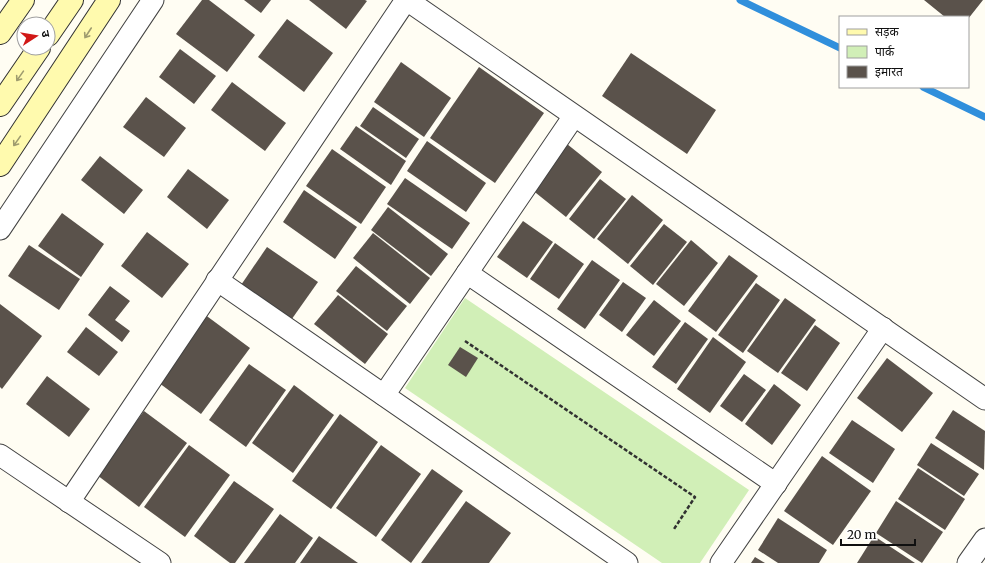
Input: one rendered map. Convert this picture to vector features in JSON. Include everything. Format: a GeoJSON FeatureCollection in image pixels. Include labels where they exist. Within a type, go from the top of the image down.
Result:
{"type":"FeatureCollection","features":[{"type":"Feature","properties":{"kind":"street"},"geometry":{"type":"LineString","coordinates":[[0,33],[23,0]]}},
{"type":"Feature","properties":{"kind":"street"},"geometry":{"type":"LineString","coordinates":[[56,23],[72,0]]}},
{"type":"Feature","properties":{"kind":"street"},"geometry":{"type":"LineString","coordinates":[[0,165],[109,0]]}},
{"type":"Feature","properties":{"kind":"street"},"geometry":{"type":"LineString","coordinates":[[0,229],[153,0]]}},
{"type":"Feature","properties":{"kind":"street"},"geometry":{"type":"LineString","coordinates":[[69,502],[406,0],[985,399]]}},
{"type":"Feature","properties":{"kind":"street"},"geometry":{"type":"LineString","coordinates":[[0,105],[34,56]]}},
{"type":"Feature","properties":{"kind":"street"},"geometry":{"type":"LineString","coordinates":[[384,395],[574,116]]}},
{"type":"Feature","properties":{"kind":"street"},"geometry":{"type":"LineString","coordinates":[[467,273],[776,484]]}},
{"type":"Feature","properties":{"kind":"street"},"geometry":{"type":"LineString","coordinates":[[218,280],[627,563]]}},
{"type":"Feature","properties":{"kind":"street"},"geometry":{"type":"LineString","coordinates":[[721,563],[883,328]]}},
{"type":"Feature","properties":{"kind":"street"},"geometry":{"type":"LineString","coordinates":[[0,455],[160,563]]}},
{"type":"Feature","properties":{"kind":"street"},"geometry":{"type":"LineString","coordinates":[[968,563],[985,539]]}},
{"type":"Feature","properties":{"kind":"path"},"geometry":{"type":"LineString","coordinates":[[465,341],[695,497],[674,529]]}},
{"type":"Feature","properties":{"kind":"green space"},"geometry":{"type":"Polygon","coordinates":[[[465,298],[749,490],[700,563],[662,563],[405,388],[465,298]]]}},
{"type":"Feature","properties":{"kind":"building"},"geometry":{"type":"Polygon","coordinates":[[[202,0],[209,0],[255,35],[227,72],[176,34],[202,0]]]}},
{"type":"Feature","properties":{"kind":"building"},"geometry":{"type":"Polygon","coordinates":[[[244,0],[271,0],[261,13],[244,0]]]}},
{"type":"Feature","properties":{"kind":"building"},"geometry":{"type":"Polygon","coordinates":[[[309,0],[365,0],[367,1],[346,29],[309,0]]]}},
{"type":"Feature","properties":{"kind":"building"},"geometry":{"type":"Polygon","coordinates":[[[924,0],[983,0],[969,18],[969,16],[944,16],[924,0]]]}},
{"type":"Feature","properties":{"kind":"building"},"geometry":{"type":"Polygon","coordinates":[[[287,19],[333,53],[304,92],[258,57],[287,19]]]}},
{"type":"Feature","properties":{"kind":"building"},"geometry":{"type":"Polygon","coordinates":[[[180,49],[216,76],[194,104],[159,77],[180,49]]]}},
{"type":"Feature","properties":{"kind":"building"},"geometry":{"type":"Polygon","coordinates":[[[631,53],[716,110],[687,154],[602,96],[631,53]]]}},
{"type":"Feature","properties":{"kind":"building"},"geometry":{"type":"Polygon","coordinates":[[[401,62],[451,98],[424,137],[374,102],[401,62]]]}},
{"type":"Feature","properties":{"kind":"building"},"geometry":{"type":"Polygon","coordinates":[[[479,67],[544,113],[495,183],[430,138],[479,67]]]}},
{"type":"Feature","properties":{"kind":"building"},"geometry":{"type":"Polygon","coordinates":[[[232,82],[286,123],[265,151],[211,110],[232,82]]]}},
{"type":"Feature","properties":{"kind":"building"},"geometry":{"type":"Polygon","coordinates":[[[146,97],[186,128],[164,157],[123,127],[146,97]]]}},
{"type":"Feature","properties":{"kind":"building"},"geometry":{"type":"Polygon","coordinates":[[[373,107],[419,139],[406,158],[360,126],[373,107]]]}},
{"type":"Feature","properties":{"kind":"building"},"geometry":{"type":"Polygon","coordinates":[[[356,126],[406,161],[391,185],[340,149],[356,126]]]}},
{"type":"Feature","properties":{"kind":"building"},"geometry":{"type":"Polygon","coordinates":[[[427,141],[486,183],[466,212],[407,171],[427,141]]]}},
{"type":"Feature","properties":{"kind":"building"},"geometry":{"type":"Polygon","coordinates":[[[567,144],[602,172],[566,217],[531,189],[567,144]]]}},
{"type":"Feature","properties":{"kind":"building"},"geometry":{"type":"Polygon","coordinates":[[[332,149],[386,187],[361,224],[306,186],[332,149]]]}},
{"type":"Feature","properties":{"kind":"building"},"geometry":{"type":"Polygon","coordinates":[[[100,156],[143,190],[124,214],[81,180],[100,156]]]}},
{"type":"Feature","properties":{"kind":"building"},"geometry":{"type":"Polygon","coordinates":[[[188,169],[229,200],[207,229],[167,197],[188,169]]]}},
{"type":"Feature","properties":{"kind":"building"},"geometry":{"type":"Polygon","coordinates":[[[405,178],[470,223],[452,249],[387,204],[405,178]]]}},
{"type":"Feature","properties":{"kind":"building"},"geometry":{"type":"Polygon","coordinates":[[[600,179],[626,199],[594,239],[569,219],[600,179]]]}},
{"type":"Feature","properties":{"kind":"building"},"geometry":{"type":"Polygon","coordinates":[[[304,190],[357,227],[335,259],[283,222],[304,190]]]}},
{"type":"Feature","properties":{"kind":"building"},"geometry":{"type":"Polygon","coordinates":[[[632,195],[663,220],[628,264],[597,239],[632,195]]]}},
{"type":"Feature","properties":{"kind":"building"},"geometry":{"type":"Polygon","coordinates":[[[388,207],[448,254],[431,276],[371,230],[388,207]]]}},
{"type":"Feature","properties":{"kind":"building"},"geometry":{"type":"Polygon","coordinates":[[[62,213],[104,244],[81,277],[38,246],[62,213]]]}},
{"type":"Feature","properties":{"kind":"building"},"geometry":{"type":"Polygon","coordinates":[[[523,221],[553,242],[527,278],[497,257],[523,221]]]}},
{"type":"Feature","properties":{"kind":"building"},"geometry":{"type":"Polygon","coordinates":[[[664,224],[687,242],[653,285],[630,266],[664,224]]]}},
{"type":"Feature","properties":{"kind":"building"},"geometry":{"type":"Polygon","coordinates":[[[147,232],[189,264],[162,298],[121,266],[147,232]]]}},
{"type":"Feature","properties":{"kind":"building"},"geometry":{"type":"Polygon","coordinates":[[[373,233],[430,278],[410,304],[353,258],[373,233]]]}},
{"type":"Feature","properties":{"kind":"building"},"geometry":{"type":"Polygon","coordinates":[[[691,240],[718,263],[684,306],[656,284],[691,240]]]}},
{"type":"Feature","properties":{"kind":"building"},"geometry":{"type":"Polygon","coordinates":[[[555,243],[584,264],[559,299],[530,279],[555,243]]]}},
{"type":"Feature","properties":{"kind":"building"},"geometry":{"type":"Polygon","coordinates":[[[29,245],[80,279],[59,310],[8,276],[29,245]]]}},
{"type":"Feature","properties":{"kind":"building"},"geometry":{"type":"Polygon","coordinates":[[[267,247],[318,282],[289,323],[239,288],[267,247]]]}},
{"type":"Feature","properties":{"kind":"building"},"geometry":{"type":"Polygon","coordinates":[[[729,255],[758,276],[716,332],[688,311],[729,255]]]}},
{"type":"Feature","properties":{"kind":"building"},"geometry":{"type":"Polygon","coordinates":[[[592,260],[620,280],[585,329],[557,309],[592,260]]]}},
{"type":"Feature","properties":{"kind":"building"},"geometry":{"type":"Polygon","coordinates":[[[356,266],[407,306],[387,331],[336,291],[356,266]]]}},
{"type":"Feature","properties":{"kind":"building"},"geometry":{"type":"Polygon","coordinates":[[[623,282],[646,298],[622,332],[599,315],[623,282]]]}},
{"type":"Feature","properties":{"kind":"building"},"geometry":{"type":"Polygon","coordinates":[[[756,283],[780,300],[743,353],[718,335],[756,283]]]}},
{"type":"Feature","properties":{"kind":"building"},"geometry":{"type":"Polygon","coordinates":[[[110,286],[130,301],[115,320],[130,331],[122,342],[88,315],[110,286]]]}},
{"type":"Feature","properties":{"kind":"building"},"geometry":{"type":"Polygon","coordinates":[[[338,295],[388,334],[365,364],[314,324],[338,295]]]}},
{"type":"Feature","properties":{"kind":"building"},"geometry":{"type":"Polygon","coordinates":[[[785,298],[816,320],[778,373],[747,351],[785,298]]]}},
{"type":"Feature","properties":{"kind":"building"},"geometry":{"type":"Polygon","coordinates":[[[654,300],[681,321],[654,356],[626,335],[654,300]]]}},
{"type":"Feature","properties":{"kind":"building"},"geometry":{"type":"Polygon","coordinates":[[[0,304],[42,336],[2,389],[0,387],[0,304]]]}},
{"type":"Feature","properties":{"kind":"building"},"geometry":{"type":"Polygon","coordinates":[[[204,314],[250,348],[201,414],[155,380],[204,314]]]}},
{"type":"Feature","properties":{"kind":"building"},"geometry":{"type":"Polygon","coordinates":[[[685,322],[708,339],[676,384],[652,367],[685,322]]]}},
{"type":"Feature","properties":{"kind":"building"},"geometry":{"type":"Polygon","coordinates":[[[815,325],[840,343],[807,391],[781,373],[815,325]]]}},
{"type":"Feature","properties":{"kind":"building"},"geometry":{"type":"Polygon","coordinates":[[[86,327],[118,352],[99,376],[67,352],[86,327]]]}},
{"type":"Feature","properties":{"kind":"building"},"geometry":{"type":"Polygon","coordinates":[[[713,337],[746,362],[710,413],[677,389],[713,337]]]}},
{"type":"Feature","properties":{"kind":"building"},"geometry":{"type":"Polygon","coordinates":[[[460,347],[478,358],[466,377],[448,365],[460,347]]]}},
{"type":"Feature","properties":{"kind":"building"},"geometry":{"type":"Polygon","coordinates":[[[887,358],[933,393],[902,432],[857,398],[887,358]]]}},
{"type":"Feature","properties":{"kind":"building"},"geometry":{"type":"Polygon","coordinates":[[[249,364],[286,390],[246,447],[209,420],[249,364]]]}},
{"type":"Feature","properties":{"kind":"building"},"geometry":{"type":"Polygon","coordinates":[[[744,374],[766,390],[742,422],[720,406],[744,374]]]}},
{"type":"Feature","properties":{"kind":"building"},"geometry":{"type":"Polygon","coordinates":[[[47,376],[90,409],[69,437],[26,404],[47,376]]]}},
{"type":"Feature","properties":{"kind":"building"},"geometry":{"type":"Polygon","coordinates":[[[774,384],[801,405],[772,445],[745,424],[774,384]]]}},
{"type":"Feature","properties":{"kind":"building"},"geometry":{"type":"Polygon","coordinates":[[[294,385],[334,415],[293,473],[252,443],[294,385]]]}},
{"type":"Feature","properties":{"kind":"building"},"geometry":{"type":"Polygon","coordinates":[[[953,410],[985,431],[984,470],[935,438],[953,410]]]}},
{"type":"Feature","properties":{"kind":"building"},"geometry":{"type":"Polygon","coordinates":[[[144,411],[187,443],[139,507],[97,475],[144,411]]]}},
{"type":"Feature","properties":{"kind":"building"},"geometry":{"type":"Polygon","coordinates":[[[340,414],[378,442],[331,509],[292,481],[340,414]]]}},
{"type":"Feature","properties":{"kind":"building"},"geometry":{"type":"Polygon","coordinates":[[[852,420],[895,449],[873,483],[829,453],[852,420]]]}},
{"type":"Feature","properties":{"kind":"building"},"geometry":{"type":"Polygon","coordinates":[[[931,443],[979,474],[964,496],[917,465],[931,443]]]}},
{"type":"Feature","properties":{"kind":"building"},"geometry":{"type":"Polygon","coordinates":[[[189,445],[230,475],[185,537],[144,507],[189,445]]]}},
{"type":"Feature","properties":{"kind":"building"},"geometry":{"type":"Polygon","coordinates":[[[381,445],[421,474],[376,537],[336,508],[381,445]]]}},
{"type":"Feature","properties":{"kind":"building"},"geometry":{"type":"Polygon","coordinates":[[[822,456],[871,491],[833,545],[784,511],[822,456]]]}},
{"type":"Feature","properties":{"kind":"building"},"geometry":{"type":"Polygon","coordinates":[[[918,468],[965,499],[945,530],[898,499],[918,468]]]}},
{"type":"Feature","properties":{"kind":"building"},"geometry":{"type":"Polygon","coordinates":[[[432,469],[463,491],[411,563],[381,540],[432,469]]]}},
{"type":"Feature","properties":{"kind":"building"},"geometry":{"type":"Polygon","coordinates":[[[234,481],[274,509],[235,563],[230,563],[194,536],[234,481]]]}},
{"type":"Feature","properties":{"kind":"building"},"geometry":{"type":"Polygon","coordinates":[[[466,501],[511,533],[489,563],[421,563],[466,501]]]}},
{"type":"Feature","properties":{"kind":"building"},"geometry":{"type":"Polygon","coordinates":[[[896,501],[943,532],[922,563],[876,533],[896,501]]]}},
{"type":"Feature","properties":{"kind":"building"},"geometry":{"type":"Polygon","coordinates":[[[280,514],[313,538],[295,563],[244,563],[280,514]]]}},
{"type":"Feature","properties":{"kind":"building"},"geometry":{"type":"Polygon","coordinates":[[[778,518],[827,550],[819,563],[778,563],[758,550],[778,518]]]}},
{"type":"Feature","properties":{"kind":"building"},"geometry":{"type":"Polygon","coordinates":[[[319,536],[358,563],[300,563],[319,536]]]}},
{"type":"Feature","properties":{"kind":"building"},"geometry":{"type":"Polygon","coordinates":[[[874,536],[915,563],[857,563],[874,536]]]}},
{"type":"Feature","properties":{"kind":"building"},"geometry":{"type":"Polygon","coordinates":[[[755,557],[765,563],[751,563],[755,557]]]}},
{"type":"Feature","properties":{"kind":"waterway"},"geometry":{"type":"LineString","coordinates":[[740,0],[839,48]]}},
{"type":"Feature","properties":{"kind":"waterway"},"geometry":{"type":"LineString","coordinates":[[925,88],[985,117]]}}]}
